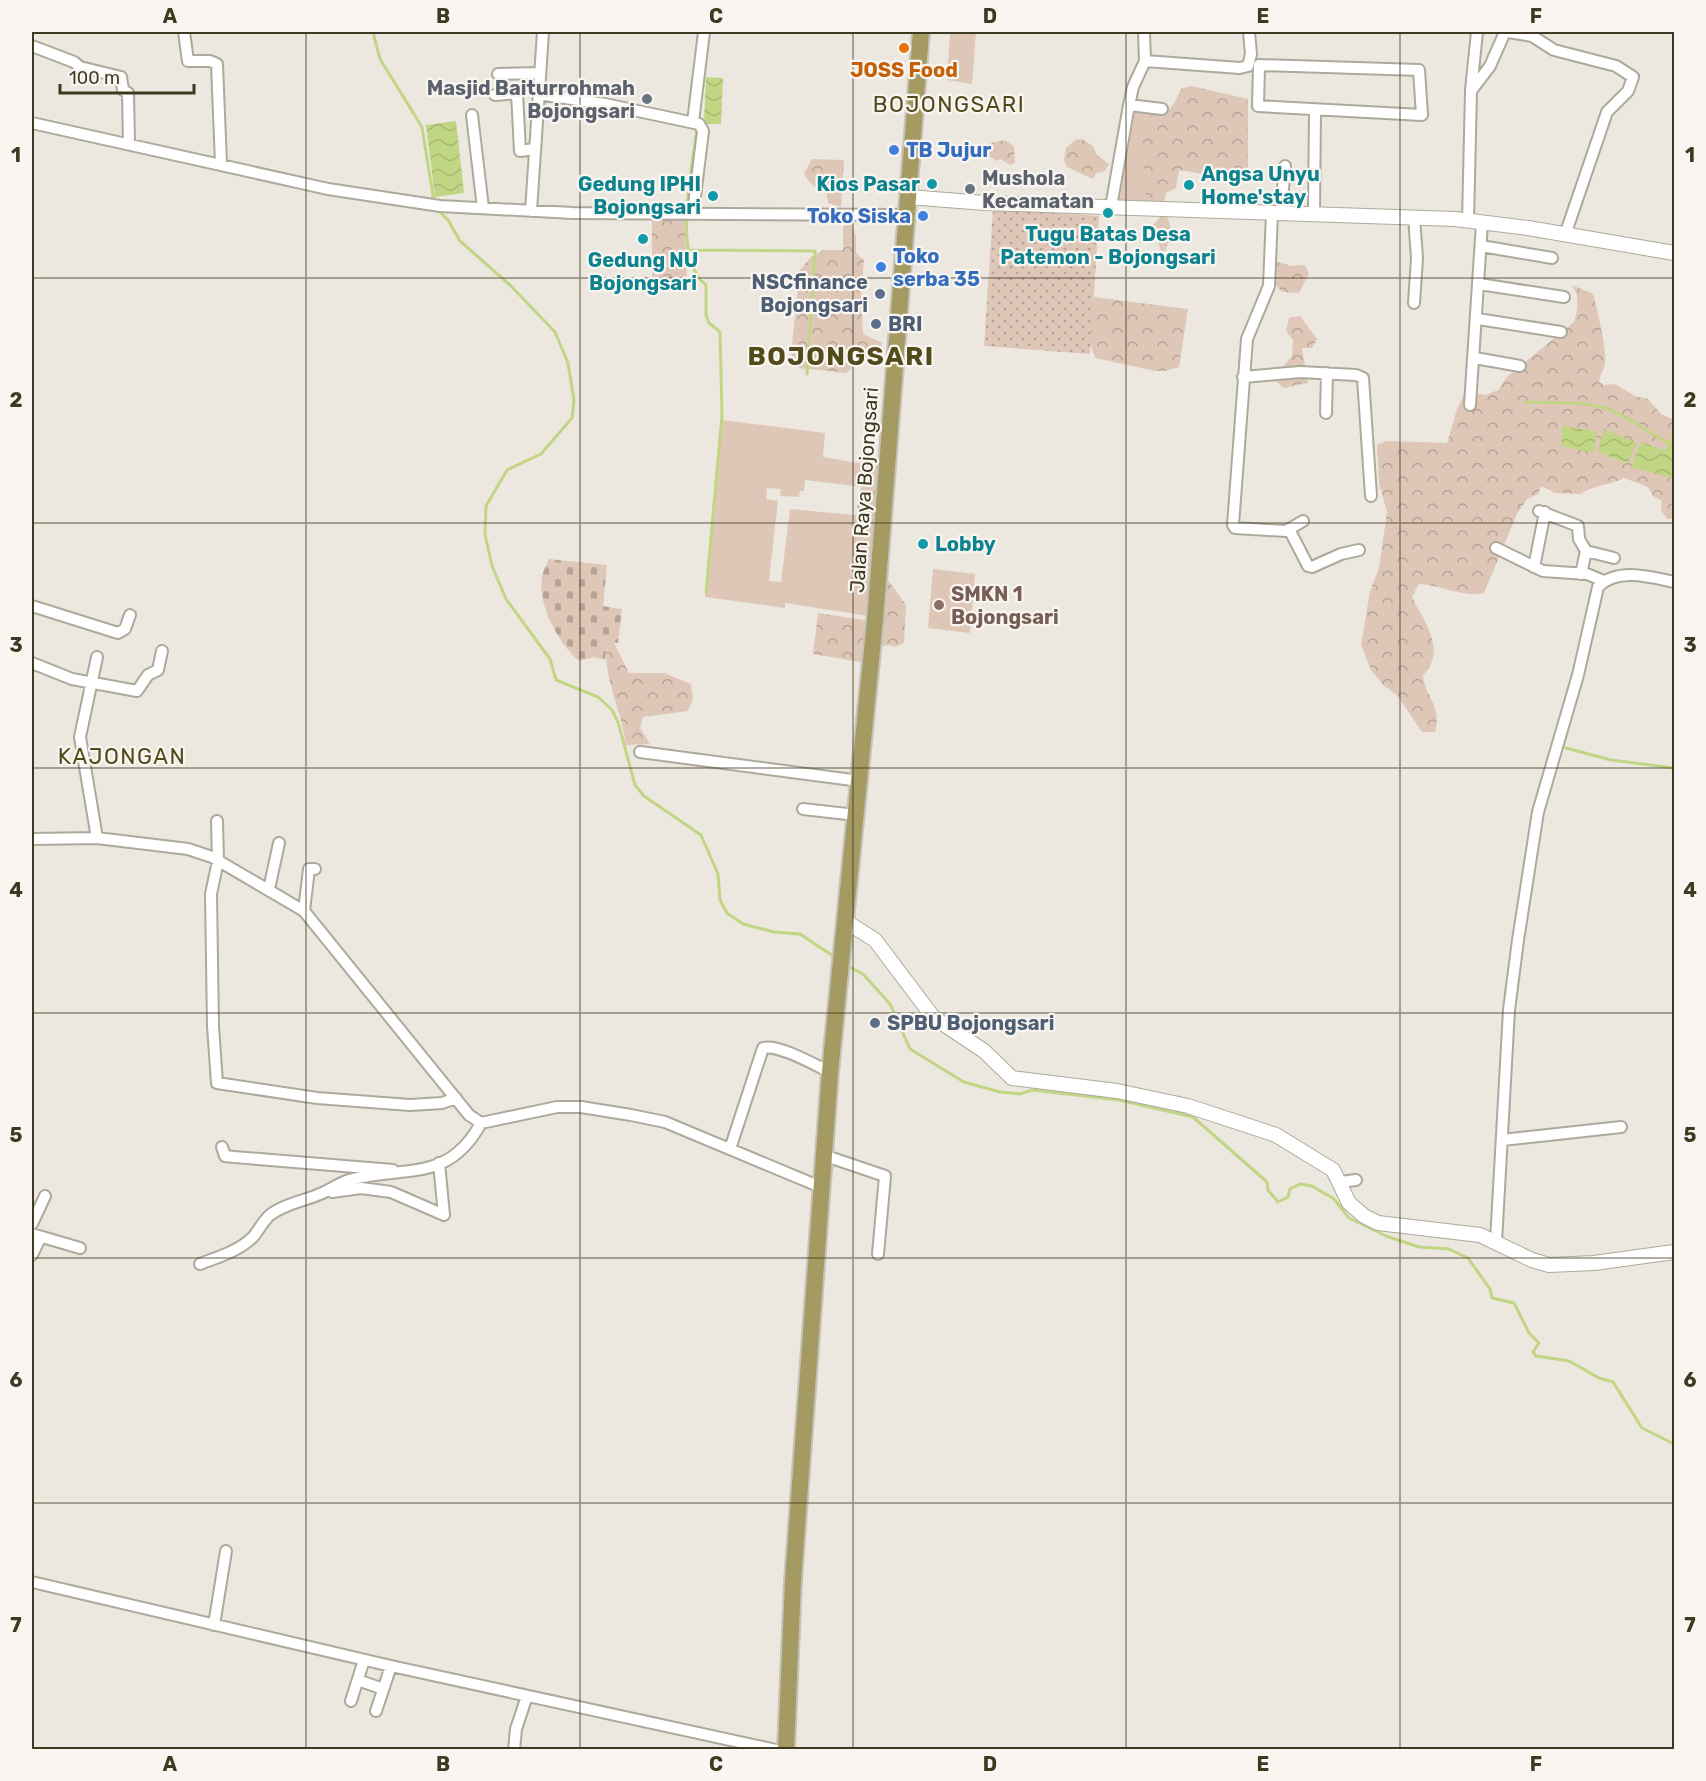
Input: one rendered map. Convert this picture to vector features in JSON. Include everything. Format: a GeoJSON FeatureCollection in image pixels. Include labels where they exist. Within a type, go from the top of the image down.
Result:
{"type":"FeatureCollection","features":[{"type":"Feature","properties":{"kind":"main road","name":"Jalan Raya Bojongsari"},"geometry":{"type":"LineString","coordinates":[[786,1749],[793,1581],[826,1156],[830,1072],[860,782],[921,32]]}},
{"type":"Feature","properties":{"kind":"street"},"geometry":{"type":"LineString","coordinates":[[184,32],[188,62],[210,61],[217,64],[221,164]]}},
{"type":"Feature","properties":{"kind":"street"},"geometry":{"type":"LineString","coordinates":[[531,211],[543,32]]}},
{"type":"Feature","properties":{"kind":"street"},"geometry":{"type":"LineString","coordinates":[[696,123],[704,32]]}},
{"type":"Feature","properties":{"kind":"street"},"geometry":{"type":"LineString","coordinates":[[1111,207],[1133,87],[1145,61],[1144,32]]}},
{"type":"Feature","properties":{"kind":"street"},"geometry":{"type":"LineString","coordinates":[[1145,61],[1240,68],[1248,66],[1251,54],[1249,32]]}},
{"type":"Feature","properties":{"kind":"street"},"geometry":{"type":"LineString","coordinates":[[1467,221],[1472,91],[1477,32]]}},
{"type":"Feature","properties":{"kind":"street"},"geometry":{"type":"LineString","coordinates":[[1472,91],[1490,66],[1507,32],[1532,36],[1554,50],[1616,66],[1633,77],[1628,91],[1607,112],[1565,235]]}},
{"type":"Feature","properties":{"kind":"street"},"geometry":{"type":"LineString","coordinates":[[32,46],[74,62],[80,68],[121,77],[123,90],[128,93],[129,144]]}},
{"type":"Feature","properties":{"kind":"street"},"geometry":{"type":"LineString","coordinates":[[1258,65],[1419,70],[1422,115],[1315,110],[1258,106],[1258,65]]}},
{"type":"Feature","properties":{"kind":"street"},"geometry":{"type":"LineString","coordinates":[[498,74],[539,73]]}},
{"type":"Feature","properties":{"kind":"street"},"geometry":{"type":"LineString","coordinates":[[495,95],[517,93],[520,151],[534,149]]}},
{"type":"Feature","properties":{"kind":"street"},"geometry":{"type":"LineString","coordinates":[[538,94],[696,123],[703,131],[689,213]]}},
{"type":"Feature","properties":{"kind":"street"},"geometry":{"type":"LineString","coordinates":[[1129,105],[1162,109]]}},
{"type":"Feature","properties":{"kind":"street"},"geometry":{"type":"LineString","coordinates":[[1314,213],[1315,110]]}},
{"type":"Feature","properties":{"kind":"street"},"geometry":{"type":"LineString","coordinates":[[472,115],[483,208]]}},
{"type":"Feature","properties":{"kind":"street"},"geometry":{"type":"LineString","coordinates":[[32,123],[328,189],[436,205],[531,211],[907,215]]}},
{"type":"Feature","properties":{"kind":"street"},"geometry":{"type":"LineString","coordinates":[[1285,166],[1276,212],[1269,286],[1247,339],[1233,525],[1235,528],[1289,529],[1303,521]]}},
{"type":"Feature","properties":{"kind":"street"},"geometry":{"type":"LineString","coordinates":[[908,197],[1111,207],[1414,217],[1482,223],[1674,254]]}},
{"type":"Feature","properties":{"kind":"street"},"geometry":{"type":"LineString","coordinates":[[1414,217],[1417,258],[1414,303]]}},
{"type":"Feature","properties":{"kind":"street"},"geometry":{"type":"LineString","coordinates":[[1470,405],[1478,320],[1482,223]]}},
{"type":"Feature","properties":{"kind":"street"},"geometry":{"type":"LineString","coordinates":[[1481,246],[1552,258]]}},
{"type":"Feature","properties":{"kind":"street"},"geometry":{"type":"LineString","coordinates":[[1479,284],[1564,297]]}},
{"type":"Feature","properties":{"kind":"street"},"geometry":{"type":"LineString","coordinates":[[1478,320],[1561,332]]}},
{"type":"Feature","properties":{"kind":"street"},"geometry":{"type":"LineString","coordinates":[[1475,358],[1520,366]]}},
{"type":"Feature","properties":{"kind":"street"},"geometry":{"type":"LineString","coordinates":[[1243,377],[1300,372],[1356,375],[1364,378],[1371,496]]}},
{"type":"Feature","properties":{"kind":"street"},"geometry":{"type":"LineString","coordinates":[[1326,373],[1326,413]]}},
{"type":"Feature","properties":{"kind":"street"},"geometry":{"type":"LineString","coordinates":[[1534,567],[1542,512],[1578,526],[1579,539],[1586,551],[1581,574]]}},
{"type":"Feature","properties":{"kind":"street"},"geometry":{"type":"LineString","coordinates":[[1289,529],[1308,566],[1312,567],[1341,554],[1359,550]]}},
{"type":"Feature","properties":{"kind":"street"},"geometry":{"type":"LineString","coordinates":[[1496,548],[1549,573],[1581,574],[1604,580],[1619,576],[1674,582]]}},
{"type":"Feature","properties":{"kind":"street"},"geometry":{"type":"LineString","coordinates":[[1586,551],[1614,558]]}},
{"type":"Feature","properties":{"kind":"street"},"geometry":{"type":"LineString","coordinates":[[1496,1242],[1509,1010],[1538,812],[1578,675],[1598,587],[1604,580]]}},
{"type":"Feature","properties":{"kind":"street"},"geometry":{"type":"LineString","coordinates":[[32,606],[118,633],[126,629],[130,615]]}},
{"type":"Feature","properties":{"kind":"street"},"geometry":{"type":"LineString","coordinates":[[32,663],[72,679],[137,691],[148,675],[158,670],[162,651]]}},
{"type":"Feature","properties":{"kind":"street"},"geometry":{"type":"LineString","coordinates":[[97,657],[80,737],[97,838]]}},
{"type":"Feature","properties":{"kind":"street"},"geometry":{"type":"LineString","coordinates":[[640,752],[860,782]]}},
{"type":"Feature","properties":{"kind":"street"},"geometry":{"type":"LineString","coordinates":[[803,809],[856,815]]}},
{"type":"Feature","properties":{"kind":"street"},"geometry":{"type":"LineString","coordinates":[[216,820],[218,861],[211,894],[213,1036],[217,1083],[317,1098],[410,1105],[442,1103],[456,1098]]}},
{"type":"Feature","properties":{"kind":"street"},"geometry":{"type":"LineString","coordinates":[[32,839],[97,838],[165,844],[188,849],[218,861],[304,911],[470,1115],[481,1123]]}},
{"type":"Feature","properties":{"kind":"street"},"geometry":{"type":"LineString","coordinates":[[269,890],[279,843]]}},
{"type":"Feature","properties":{"kind":"street"},"geometry":{"type":"LineString","coordinates":[[304,911],[309,869],[315,869]]}},
{"type":"Feature","properties":{"kind":"street"},"geometry":{"type":"LineString","coordinates":[[845,921],[874,940],[933,1017],[984,1051],[1012,1078],[1117,1091],[1188,1106],[1283,1138],[1347,1181],[1349,1203],[1364,1216],[1378,1223],[1463,1232],[1496,1242],[1532,1260],[1549,1265],[1594,1263],[1674,1252]]}},
{"type":"Feature","properties":{"kind":"street"},"geometry":{"type":"LineString","coordinates":[[730,1149],[763,1048],[768,1047],[791,1054],[830,1072]]}},
{"type":"Feature","properties":{"kind":"street"},"geometry":{"type":"LineString","coordinates":[[200,1264],[241,1247],[272,1214],[349,1180],[408,1173],[439,1163],[454,1156],[473,1137],[481,1123],[545,1109],[581,1107],[665,1122],[823,1188]]}},
{"type":"Feature","properties":{"kind":"street"},"geometry":{"type":"LineString","coordinates":[[1502,1140],[1622,1127]]}},
{"type":"Feature","properties":{"kind":"street"},"geometry":{"type":"LineString","coordinates":[[222,1147],[225,1156],[408,1173]]}},
{"type":"Feature","properties":{"kind":"street"},"geometry":{"type":"LineString","coordinates":[[826,1156],[885,1176],[878,1254]]}},
{"type":"Feature","properties":{"kind":"street"},"geometry":{"type":"LineString","coordinates":[[320,1194],[361,1188],[383,1191],[400,1195],[444,1215],[439,1163]]}},
{"type":"Feature","properties":{"kind":"street"},"geometry":{"type":"LineString","coordinates":[[32,1224],[45,1196]]}},
{"type":"Feature","properties":{"kind":"street"},"geometry":{"type":"LineString","coordinates":[[32,1255],[36,1236],[80,1248]]}},
{"type":"Feature","properties":{"kind":"street"},"geometry":{"type":"LineString","coordinates":[[214,1625],[226,1551]]}},
{"type":"Feature","properties":{"kind":"street"},"geometry":{"type":"LineString","coordinates":[[32,1582],[364,1660],[776,1749]]}},
{"type":"Feature","properties":{"kind":"street"},"geometry":{"type":"LineString","coordinates":[[351,1701],[364,1660]]}},
{"type":"Feature","properties":{"kind":"street"},"geometry":{"type":"LineString","coordinates":[[376,1711],[391,1666]]}},
{"type":"Feature","properties":{"kind":"street"},"geometry":{"type":"LineString","coordinates":[[358,1680],[383,1689]]}},
{"type":"Feature","properties":{"kind":"street"},"geometry":{"type":"LineString","coordinates":[[514,1749],[516,1729],[527,1696]]}},
{"type":"Feature","properties":{"kind":"green space"},"geometry":{"type":"Polygon","coordinates":[[[950,32],[976,32],[972,84],[947,80],[950,32]]]}},
{"type":"Feature","properties":{"kind":"green space"},"geometry":{"type":"Polygon","coordinates":[[[1191,86],[1248,99],[1248,182],[1179,170],[1176,188],[1166,193],[1164,206],[1146,205],[1146,174],[1142,165],[1150,145],[1143,143],[1142,128],[1152,136],[1156,130],[1155,123],[1143,121],[1167,111],[1181,89],[1191,86]]]}},
{"type":"Feature","properties":{"kind":"green space"},"geometry":{"type":"Polygon","coordinates":[[[1135,112],[1160,114],[1155,203],[1119,202],[1135,112]]]}},
{"type":"Feature","properties":{"kind":"green space"},"geometry":{"type":"Polygon","coordinates":[[[1082,139],[1093,146],[1097,155],[1109,164],[1105,171],[1097,173],[1093,179],[1067,167],[1064,160],[1066,148],[1075,140],[1082,139]]]}},
{"type":"Feature","properties":{"kind":"green space"},"geometry":{"type":"Polygon","coordinates":[[[1005,140],[1014,146],[1015,163],[1010,165],[989,156],[990,143],[1005,140]]]}},
{"type":"Feature","properties":{"kind":"green space"},"geometry":{"type":"Polygon","coordinates":[[[812,159],[844,160],[841,207],[828,203],[826,191],[813,185],[806,177],[804,173],[812,159]]]}},
{"type":"Feature","properties":{"kind":"green space"},"geometry":{"type":"Polygon","coordinates":[[[993,209],[1099,216],[1090,354],[984,346],[993,209]]]}},
{"type":"Feature","properties":{"kind":"green space"},"geometry":{"type":"Polygon","coordinates":[[[1161,216],[1167,217],[1171,230],[1165,251],[1161,251],[1153,225],[1161,216]]]}},
{"type":"Feature","properties":{"kind":"green space"},"geometry":{"type":"Polygon","coordinates":[[[652,219],[685,220],[687,283],[652,280],[652,219]]]}},
{"type":"Feature","properties":{"kind":"green space"},"geometry":{"type":"Polygon","coordinates":[[[851,224],[856,236],[856,253],[864,260],[861,297],[863,334],[882,343],[880,353],[857,364],[846,373],[799,368],[791,354],[800,270],[811,257],[823,250],[843,250],[843,226],[851,224]]]}},
{"type":"Feature","properties":{"kind":"green space"},"geometry":{"type":"Polygon","coordinates":[[[1274,261],[1292,266],[1305,265],[1309,274],[1299,293],[1282,292],[1274,283],[1274,261]]]}},
{"type":"Feature","properties":{"kind":"green space"},"geometry":{"type":"Polygon","coordinates":[[[1572,285],[1593,294],[1595,300],[1605,349],[1604,366],[1599,382],[1604,385],[1615,384],[1635,396],[1648,399],[1661,414],[1674,420],[1674,519],[1667,519],[1661,510],[1662,501],[1653,496],[1648,487],[1624,478],[1581,494],[1555,493],[1541,486],[1538,494],[1527,499],[1517,514],[1484,593],[1461,593],[1419,584],[1412,597],[1428,627],[1433,647],[1430,666],[1423,675],[1435,708],[1437,723],[1435,732],[1422,732],[1397,695],[1383,685],[1371,670],[1361,645],[1370,591],[1379,568],[1387,512],[1379,483],[1377,445],[1387,441],[1447,443],[1457,409],[1466,391],[1486,395],[1498,390],[1507,377],[1574,322],[1577,303],[1572,285]]]}},
{"type":"Feature","properties":{"kind":"green space"},"geometry":{"type":"Polygon","coordinates":[[[1094,297],[1188,309],[1179,367],[1155,371],[1095,358],[1088,336],[1094,297]]]}},
{"type":"Feature","properties":{"kind":"green space"},"geometry":{"type":"Polygon","coordinates":[[[1300,316],[1317,339],[1312,348],[1302,348],[1308,383],[1284,388],[1273,379],[1292,356],[1293,340],[1286,331],[1289,318],[1300,316]]]}},
{"type":"Feature","properties":{"kind":"green space"},"geometry":{"type":"Polygon","coordinates":[[[722,420],[825,433],[823,457],[882,467],[882,476],[863,487],[805,480],[804,491],[800,491],[799,497],[780,496],[781,489],[767,488],[766,499],[778,501],[769,581],[781,582],[790,509],[874,517],[868,616],[785,603],[785,608],[705,597],[722,420]]]}},
{"type":"Feature","properties":{"kind":"green space"},"geometry":{"type":"Polygon","coordinates":[[[873,469],[882,476],[875,558],[862,560],[855,553],[863,530],[857,507],[858,495],[865,479],[873,469]]]}},
{"type":"Feature","properties":{"kind":"green space"},"geometry":{"type":"Polygon","coordinates":[[[549,559],[607,565],[603,606],[622,609],[618,643],[607,642],[605,660],[594,657],[579,661],[557,634],[546,611],[541,588],[549,559]]]}},
{"type":"Feature","properties":{"kind":"green space"},"geometry":{"type":"Polygon","coordinates":[[[933,569],[975,574],[970,633],[928,628],[933,569]]]}},
{"type":"Feature","properties":{"kind":"green space"},"geometry":{"type":"Polygon","coordinates":[[[883,573],[906,605],[904,643],[896,647],[889,645],[879,647],[883,573]]]}},
{"type":"Feature","properties":{"kind":"green space"},"geometry":{"type":"Polygon","coordinates":[[[818,613],[870,621],[866,663],[813,654],[818,613]]]}},
{"type":"Feature","properties":{"kind":"green space"},"geometry":{"type":"Polygon","coordinates":[[[607,642],[614,643],[629,673],[664,673],[691,684],[693,699],[688,711],[643,717],[640,728],[650,744],[626,745],[607,668],[607,642]]]}},
{"type":"Feature","properties":{"kind":"water"},"geometry":{"type":"Polygon","coordinates":[[[706,77],[723,78],[721,124],[704,124],[706,77]]]}},
{"type":"Feature","properties":{"kind":"water"},"geometry":{"type":"Polygon","coordinates":[[[456,121],[464,193],[435,197],[426,125],[456,121]]]}},
{"type":"Feature","properties":{"kind":"water"},"geometry":{"type":"Polygon","coordinates":[[[1562,426],[1597,431],[1594,453],[1561,446],[1562,426]]]}},
{"type":"Feature","properties":{"kind":"water"},"geometry":{"type":"Polygon","coordinates":[[[1604,429],[1637,443],[1627,464],[1598,452],[1604,429]]]}},
{"type":"Feature","properties":{"kind":"water"},"geometry":{"type":"Polygon","coordinates":[[[1670,438],[1674,440],[1672,478],[1631,467],[1641,442],[1666,451],[1670,438]]]}},
{"type":"Feature","properties":{"kind":"waterway"},"geometry":{"type":"LineString","coordinates":[[373,32],[380,59],[422,127],[434,202]]}},
{"type":"Feature","properties":{"kind":"waterway"},"geometry":{"type":"LineString","coordinates":[[697,129],[687,204],[687,243],[699,279],[706,285],[706,315],[709,323],[720,332],[722,415],[706,593]]}},
{"type":"Feature","properties":{"kind":"waterway"},"geometry":{"type":"LineString","coordinates":[[436,208],[448,220],[460,241],[510,285],[555,332],[568,363],[574,400],[572,418],[541,454],[507,470],[486,506],[485,534],[492,566],[506,599],[550,659],[556,680],[598,697],[612,710],[618,722],[635,785],[644,796],[701,835],[718,874],[720,900],[727,913],[743,924],[774,932],[800,934],[836,958]]}},
{"type":"Feature","properties":{"kind":"waterway"},"geometry":{"type":"LineString","coordinates":[[689,250],[815,251],[807,374]]}},
{"type":"Feature","properties":{"kind":"waterway"},"geometry":{"type":"LineString","coordinates":[[1525,402],[1575,403],[1604,408],[1623,415],[1674,445]]}},
{"type":"Feature","properties":{"kind":"waterway"},"geometry":{"type":"LineString","coordinates":[[1566,748],[1611,760],[1674,768]]}},
{"type":"Feature","properties":{"kind":"waterway"},"geometry":{"type":"LineString","coordinates":[[846,965],[863,974],[890,1004],[910,1049],[964,1082],[1000,1092],[1020,1094],[1032,1090],[1119,1100],[1193,1117],[1267,1182],[1268,1190],[1278,1202],[1288,1197],[1290,1189],[1300,1184],[1312,1186],[1334,1199],[1349,1218],[1386,1236],[1419,1247],[1449,1249],[1468,1258],[1490,1289],[1492,1298],[1514,1303],[1529,1333],[1539,1343],[1533,1352],[1536,1356],[1569,1361],[1599,1378],[1613,1382],[1642,1428],[1674,1444]]}},
{"type":"Feature","properties":{"kind":"place","name":"JOSS Food"},"geometry":{"type":"Point","coordinates":[904,48]}},
{"type":"Feature","properties":{"kind":"place","name":"Masjid Baiturrohmah Bojongsari"},"geometry":{"type":"Point","coordinates":[647,99]}},
{"type":"Feature","properties":{"kind":"place","name":"TB Jujur"},"geometry":{"type":"Point","coordinates":[894,150]}},
{"type":"Feature","properties":{"kind":"place","name":"Kios Pasar"},"geometry":{"type":"Point","coordinates":[932,184]}},
{"type":"Feature","properties":{"kind":"place","name":"Angsa Unyu Home'stay"},"geometry":{"type":"Point","coordinates":[1189,185]}},
{"type":"Feature","properties":{"kind":"place","name":"Mushola Kecamatan"},"geometry":{"type":"Point","coordinates":[970,189]}},
{"type":"Feature","properties":{"kind":"place","name":"Gedung IPHI Bojongsari"},"geometry":{"type":"Point","coordinates":[713,196]}},
{"type":"Feature","properties":{"kind":"place","name":"Tugu Batas Desa Patemon - Bojongsari"},"geometry":{"type":"Point","coordinates":[1108,213]}},
{"type":"Feature","properties":{"kind":"place","name":"Toko Siska"},"geometry":{"type":"Point","coordinates":[923,216]}},
{"type":"Feature","properties":{"kind":"place","name":"Gedung NU Bojongsari"},"geometry":{"type":"Point","coordinates":[643,239]}},
{"type":"Feature","properties":{"kind":"place","name":"Toko serba 35"},"geometry":{"type":"Point","coordinates":[881,267]}},
{"type":"Feature","properties":{"kind":"place","name":"NSCfinance Bojongsari"},"geometry":{"type":"Point","coordinates":[880,294]}},
{"type":"Feature","properties":{"kind":"place","name":"BRI"},"geometry":{"type":"Point","coordinates":[876,324]}},
{"type":"Feature","properties":{"kind":"place","name":"Lobby"},"geometry":{"type":"Point","coordinates":[923,544]}},
{"type":"Feature","properties":{"kind":"place","name":"SMKN 1 Bojongsari"},"geometry":{"type":"Point","coordinates":[939,605]}},
{"type":"Feature","properties":{"kind":"place","name":"SPBU Bojongsari"},"geometry":{"type":"Point","coordinates":[875,1023]}},
{"type":"Feature","properties":{"kind":"district","name":"BOJONGSARI"},"geometry":{"type":"Point","coordinates":[949,104]}},
{"type":"Feature","properties":{"kind":"district","name":"BOJONGSARI"},"geometry":{"type":"Point","coordinates":[841,356]}},
{"type":"Feature","properties":{"kind":"district","name":"KAJONGAN"},"geometry":{"type":"Point","coordinates":[122,756]}}]}
